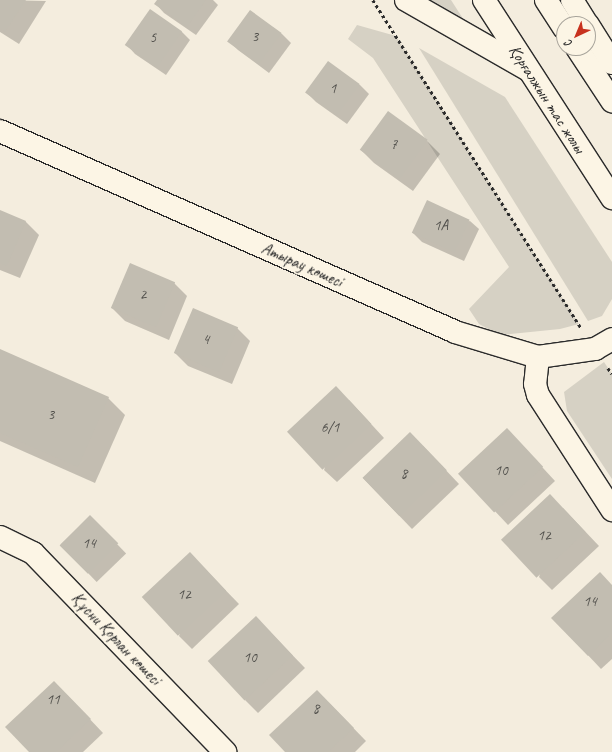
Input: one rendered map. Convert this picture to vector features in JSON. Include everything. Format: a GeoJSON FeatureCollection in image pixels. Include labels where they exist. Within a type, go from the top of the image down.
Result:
{"type":"FeatureCollection","features":[{"type":"Feature","properties":{"kind":"street"},"geometry":{"type":"LineString","coordinates":[[406,0],[528,70]]}},
{"type":"Feature","properties":{"kind":"street","name":"Қорғалжын тас жолы"},"geometry":{"type":"LineString","coordinates":[[484,0],[612,198]]}},
{"type":"Feature","properties":{"kind":"street"},"geometry":{"type":"LineString","coordinates":[[546,0],[556,16]]}},
{"type":"Feature","properties":{"kind":"street"},"geometry":{"type":"LineString","coordinates":[[572,0],[582,16]]}},
{"type":"Feature","properties":{"kind":"street"},"geometry":{"type":"LineString","coordinates":[[596,38],[612,63]]}},
{"type":"Feature","properties":{"kind":"street"},"geometry":{"type":"LineString","coordinates":[[582,56],[612,101]]}},
{"type":"Feature","properties":{"kind":"street","name":"Атырау көшесі"},"geometry":{"type":"LineString","coordinates":[[0,131],[455,332],[538,357],[595,349],[612,339]]}},
{"type":"Feature","properties":{"kind":"street"},"geometry":{"type":"LineString","coordinates":[[538,357],[535,384],[538,395],[612,510]]}},
{"type":"Feature","properties":{"kind":"street","name":"Құсни Қорлан көшесі"},"geometry":{"type":"LineString","coordinates":[[0,537],[33,553],[225,752]]}},
{"type":"Feature","properties":{"kind":"path"},"geometry":{"type":"LineString","coordinates":[[373,0],[585,333]]}},
{"type":"Feature","properties":{"kind":"shaded area"},"geometry":{"type":"Polygon","coordinates":[[[423,0],[451,0],[469,28],[423,0]]]}},
{"type":"Feature","properties":{"kind":"shaded area"},"geometry":{"type":"Polygon","coordinates":[[[357,25],[396,36],[579,324],[560,329],[500,335],[479,324],[469,309],[509,267],[373,58],[348,39],[357,25]]]}},
{"type":"Feature","properties":{"kind":"shaded area"},"geometry":{"type":"Polygon","coordinates":[[[419,48],[505,97],[612,262],[612,299],[602,316],[588,321],[419,48]]]}},
{"type":"Feature","properties":{"kind":"shaded area"},"geometry":{"type":"Polygon","coordinates":[[[604,362],[612,374],[612,479],[567,411],[564,392],[604,362]]]}},
{"type":"Feature","properties":{"kind":"building"},"geometry":{"type":"Polygon","coordinates":[[[0,0],[26,0],[5,32],[0,29],[0,0]]]}},
{"type":"Feature","properties":{"kind":"building"},"geometry":{"type":"Polygon","coordinates":[[[157,0],[206,0],[187,27],[154,4],[157,0]]]}},
{"type":"Feature","properties":{"kind":"building"},"geometry":{"type":"Polygon","coordinates":[[[150,9],[182,31],[157,67],[125,45],[150,9]]]}},
{"type":"Feature","properties":{"kind":"building"},"geometry":{"type":"Polygon","coordinates":[[[250,10],[282,33],[259,64],[227,42],[250,10]]]}},
{"type":"Feature","properties":{"kind":"building"},"geometry":{"type":"Polygon","coordinates":[[[328,61],[360,84],[337,115],[305,93],[328,61]]]}},
{"type":"Feature","properties":{"kind":"building"},"geometry":{"type":"Polygon","coordinates":[[[388,111],[428,140],[399,179],[360,150],[388,111]]]}},
{"type":"Feature","properties":{"kind":"building"},"geometry":{"type":"Polygon","coordinates":[[[427,200],[470,220],[454,252],[412,233],[427,200]]]}},
{"type":"Feature","properties":{"kind":"building"},"geometry":{"type":"Polygon","coordinates":[[[0,210],[26,221],[7,266],[0,263],[0,210]]]}},
{"type":"Feature","properties":{"kind":"building"},"geometry":{"type":"Polygon","coordinates":[[[130,263],[175,282],[156,327],[111,308],[130,263]]]}},
{"type":"Feature","properties":{"kind":"building"},"geometry":{"type":"Polygon","coordinates":[[[193,308],[238,327],[219,372],[174,353],[193,308]]]}},
{"type":"Feature","properties":{"kind":"building"},"geometry":{"type":"Polygon","coordinates":[[[0,349],[109,397],[78,467],[0,433],[0,349]]]}},
{"type":"Feature","properties":{"kind":"building"},"geometry":{"type":"Polygon","coordinates":[[[336,386],[371,424],[322,470],[287,432],[336,386]]]}},
{"type":"Feature","properties":{"kind":"building"},"geometry":{"type":"Polygon","coordinates":[[[507,428],[543,467],[494,512],[458,474],[507,428]]]}},
{"type":"Feature","properties":{"kind":"building"},"geometry":{"type":"Polygon","coordinates":[[[410,432],[447,470],[399,516],[363,478],[410,432]]]}},
{"type":"Feature","properties":{"kind":"building"},"geometry":{"type":"Polygon","coordinates":[[[550,494],[585,532],[536,578],[501,540],[550,494]]]}},
{"type":"Feature","properties":{"kind":"building"},"geometry":{"type":"Polygon","coordinates":[[[90,515],[118,543],[88,574],[60,545],[90,515]]]}},
{"type":"Feature","properties":{"kind":"building"},"geometry":{"type":"Polygon","coordinates":[[[190,552],[226,591],[178,636],[142,597],[190,552]]]}},
{"type":"Feature","properties":{"kind":"building"},"geometry":{"type":"Polygon","coordinates":[[[600,572],[612,585],[612,633],[588,656],[551,618],[600,572]]]}},
{"type":"Feature","properties":{"kind":"building"},"geometry":{"type":"Polygon","coordinates":[[[256,616],[293,655],[245,701],[208,661],[256,616]]]}},
{"type":"Feature","properties":{"kind":"building"},"geometry":{"type":"Polygon","coordinates":[[[54,681],[91,719],[56,752],[29,752],[5,727],[54,681]]]}},
{"type":"Feature","properties":{"kind":"building"},"geometry":{"type":"Polygon","coordinates":[[[317,690],[354,728],[328,752],[285,752],[269,735],[317,690]]]}}]}
